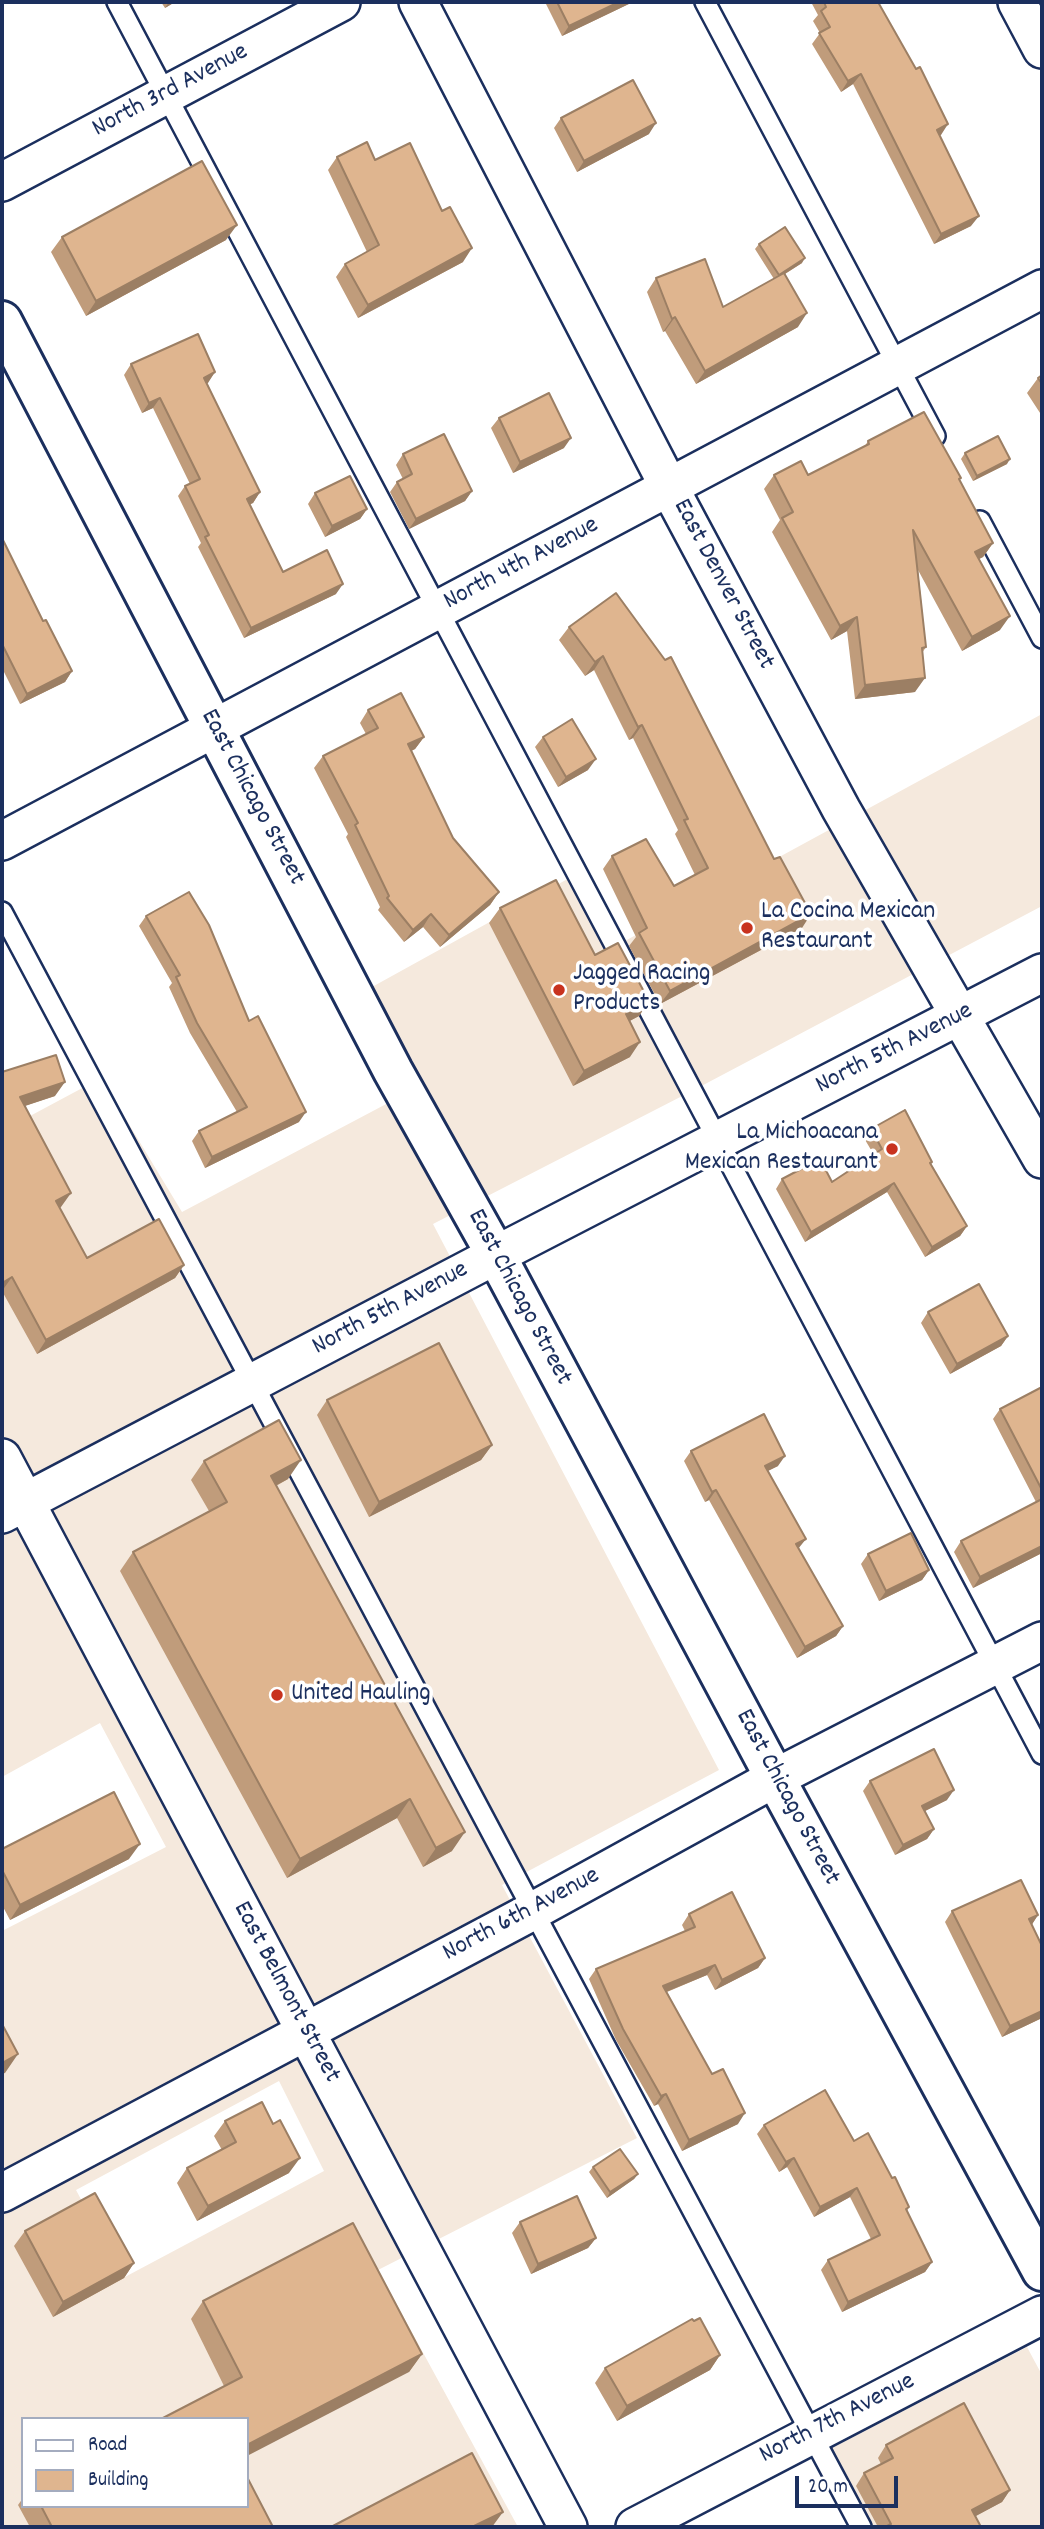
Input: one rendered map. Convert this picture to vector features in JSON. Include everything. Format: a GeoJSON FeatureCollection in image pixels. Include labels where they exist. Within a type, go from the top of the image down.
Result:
{"type":"FeatureCollection","features":[{"type":"Feature","properties":{"kind":"street","name":"North 3rd Avenue"},"geometry":{"type":"LineString","coordinates":[[2,182],[341,2]]}},
{"type":"Feature","properties":{"kind":"street","name":"East Denver Street"},"geometry":{"type":"LineString","coordinates":[[418,2],[669,487],[841,809],[1042,1158]]}},
{"type":"Feature","properties":{"kind":"street"},"geometry":{"type":"LineString","coordinates":[[1017,2],[1042,49]]}},
{"type":"Feature","properties":{"kind":"street","name":"North 4th Avenue"},"geometry":{"type":"LineString","coordinates":[[2,841],[1042,289]]}},
{"type":"Feature","properties":{"kind":"street","name":"East Chicago Street"},"geometry":{"type":"LineString","coordinates":[[2,321],[393,1071],[496,1255],[1042,2271]]}},
{"type":"Feature","properties":{"kind":"street","name":"North 5th Avenue"},"geometry":{"type":"LineString","coordinates":[[13,1508],[1042,973]]}},
{"type":"Feature","properties":{"kind":"street","name":"East Belmont Street"},"geometry":{"type":"LineString","coordinates":[[2,1458],[13,1508],[305,2032],[568,2527]]}},
{"type":"Feature","properties":{"kind":"street","name":"North 6th Avenue"},"geometry":{"type":"LineString","coordinates":[[2,2193],[533,1911],[775,1778],[1042,1641]]}},
{"type":"Feature","properties":{"kind":"street","name":"North 7th Avenue"},"geometry":{"type":"LineString","coordinates":[[635,2527],[1042,2315]]}},
{"type":"Feature","properties":{"kind":"lane"},"geometry":{"type":"LineString","coordinates":[[117,2],[1042,1754]]}},
{"type":"Feature","properties":{"kind":"lane"},"geometry":{"type":"LineString","coordinates":[[705,2],[944,452]]}},
{"type":"Feature","properties":{"kind":"lane"},"geometry":{"type":"LineString","coordinates":[[970,502],[1042,638]]}},
{"type":"Feature","properties":{"kind":"lane"},"geometry":{"type":"LineString","coordinates":[[2,912],[861,2527]]}},
{"type":"Feature","properties":{"kind":"shaded area"},"geometry":{"type":"Polygon","coordinates":[[[1042,714],[1042,906],[433,1224],[719,1770],[502,1885],[637,2138],[378,2270],[518,2527],[2,2527],[2,1931],[166,1847],[100,1723],[2,1777],[2,1131],[101,1078],[182,1212],[424,1084],[372,987],[573,876],[612,948],[1042,714]],[[279,2081],[76,2190],[123,2278],[324,2171],[279,2081]]]}},
{"type":"Feature","properties":{"kind":"shaded area"},"geometry":{"type":"Polygon","coordinates":[[[1027,2347],[1042,2375],[1042,2527],[873,2527],[832,2448],[1027,2347]]]}},
{"type":"Feature","properties":{"kind":"building"},"geometry":{"type":"Polygon","coordinates":[[[557,2],[619,2],[569,26],[557,2]]]}},
{"type":"Feature","properties":{"kind":"building"},"geometry":{"type":"Polygon","coordinates":[[[824,2],[878,2],[916,69],[920,67],[948,124],[937,130],[979,216],[941,234],[861,74],[848,81],[819,33],[830,27],[821,11],[826,7],[824,2]]]}},
{"type":"Feature","properties":{"kind":"building"},"geometry":{"type":"Polygon","coordinates":[[[633,80],[656,123],[584,161],[561,118],[633,80]]]}},
{"type":"Feature","properties":{"kind":"building"},"geometry":{"type":"Polygon","coordinates":[[[367,142],[375,160],[410,143],[442,211],[450,207],[472,248],[368,305],[345,264],[379,245],[337,157],[367,142]]]}},
{"type":"Feature","properties":{"kind":"building"},"geometry":{"type":"Polygon","coordinates":[[[202,161],[237,225],[96,301],[62,237],[202,161]]]}},
{"type":"Feature","properties":{"kind":"building"},"geometry":{"type":"Polygon","coordinates":[[[785,227],[805,258],[779,275],[759,244],[785,227]]]}},
{"type":"Feature","properties":{"kind":"building"},"geometry":{"type":"Polygon","coordinates":[[[705,259],[723,307],[784,273],[807,313],[705,371],[675,317],[672,319],[656,278],[705,259]]]}},
{"type":"Feature","properties":{"kind":"building"},"geometry":{"type":"Polygon","coordinates":[[[198,334],[215,372],[204,378],[260,492],[247,499],[283,572],[327,550],[343,584],[251,628],[205,537],[209,535],[185,486],[200,479],[160,398],[149,403],[131,364],[198,334]]]}},
{"type":"Feature","properties":{"kind":"building"},"geometry":{"type":"Polygon","coordinates":[[[549,393],[571,438],[520,462],[499,418],[549,393]]]}},
{"type":"Feature","properties":{"kind":"building"},"geometry":{"type":"Polygon","coordinates":[[[924,412],[993,543],[975,552],[1010,616],[972,637],[913,530],[926,647],[922,648],[925,678],[865,685],[857,617],[840,626],[782,518],[793,512],[774,475],[801,461],[808,475],[924,412]]]}},
{"type":"Feature","properties":{"kind":"building"},"geometry":{"type":"Polygon","coordinates":[[[444,434],[472,491],[416,519],[397,482],[412,474],[403,454],[444,434]]]}},
{"type":"Feature","properties":{"kind":"building"},"geometry":{"type":"Polygon","coordinates":[[[998,436],[1010,459],[977,476],[965,453],[998,436]]]}},
{"type":"Feature","properties":{"kind":"building"},"geometry":{"type":"Polygon","coordinates":[[[350,476],[367,509],[332,526],[315,493],[350,476]]]}},
{"type":"Feature","properties":{"kind":"building"},"geometry":{"type":"Polygon","coordinates":[[[2,538],[43,621],[46,620],[72,671],[27,694],[2,644],[2,538]]]}},
{"type":"Feature","properties":{"kind":"building"},"geometry":{"type":"Polygon","coordinates":[[[616,593],[665,660],[671,657],[774,859],[780,857],[811,914],[670,991],[639,933],[647,928],[612,856],[646,839],[674,886],[708,868],[684,820],[688,819],[642,725],[638,727],[603,656],[595,662],[569,627],[616,593]]]}},
{"type":"Feature","properties":{"kind":"building"},"geometry":{"type":"Polygon","coordinates":[[[401,693],[424,737],[408,744],[453,838],[499,892],[449,935],[431,914],[413,930],[387,898],[389,896],[355,825],[358,823],[323,756],[378,728],[368,710],[401,693]]]}},
{"type":"Feature","properties":{"kind":"building"},"geometry":{"type":"Polygon","coordinates":[[[572,719],[596,759],[566,777],[543,737],[572,719]]]}},
{"type":"Feature","properties":{"kind":"building","name":"Jagged Racing Products"},"geometry":{"type":"Polygon","coordinates":[[[556,880],[595,955],[618,943],[649,1001],[626,1014],[640,1042],[584,1071],[500,908],[556,880]]]}},
{"type":"Feature","properties":{"kind":"building"},"geometry":{"type":"Polygon","coordinates":[[[189,892],[209,925],[249,1021],[258,1016],[306,1112],[212,1157],[199,1131],[247,1107],[197,1023],[176,977],[180,975],[146,916],[189,892]]]}},
{"type":"Feature","properties":{"kind":"building"},"geometry":{"type":"Polygon","coordinates":[[[56,1055],[65,1082],[20,1097],[71,1193],[56,1201],[87,1258],[159,1219],[184,1265],[46,1340],[12,1277],[2,1283],[2,1072],[56,1055]]]}},
{"type":"Feature","properties":{"kind":"building"},"geometry":{"type":"Polygon","coordinates":[[[905,1110],[932,1162],[930,1163],[967,1226],[932,1247],[894,1183],[811,1232],[782,1179],[820,1159],[832,1182],[882,1149],[871,1129],[905,1110]]]}},
{"type":"Feature","properties":{"kind":"building"},"geometry":{"type":"Polygon","coordinates":[[[979,1284],[1008,1336],[957,1364],[928,1312],[979,1284]]]}},
{"type":"Feature","properties":{"kind":"building"},"geometry":{"type":"Polygon","coordinates":[[[439,1343],[492,1445],[379,1502],[327,1400],[439,1343]]]}},
{"type":"Feature","properties":{"kind":"building"},"geometry":{"type":"Polygon","coordinates":[[[1042,1387],[1042,1490],[1000,1409],[1042,1387]]]}},
{"type":"Feature","properties":{"kind":"building"},"geometry":{"type":"Polygon","coordinates":[[[764,1414],[785,1456],[765,1466],[806,1539],[796,1544],[843,1626],[805,1647],[716,1490],[712,1492],[691,1451],[764,1414]]]}},
{"type":"Feature","properties":{"kind":"building","name":"United Hauling"},"geometry":{"type":"Polygon","coordinates":[[[279,1420],[301,1460],[271,1476],[465,1832],[436,1848],[410,1799],[300,1859],[133,1552],[227,1502],[204,1461],[279,1420]]]}},
{"type":"Feature","properties":{"kind":"building"},"geometry":{"type":"Polygon","coordinates":[[[1042,1499],[1042,1546],[980,1577],[961,1541],[1042,1499]]]}},
{"type":"Feature","properties":{"kind":"building"},"geometry":{"type":"Polygon","coordinates":[[[911,1533],[929,1570],[886,1591],[868,1554],[911,1533]]]}},
{"type":"Feature","properties":{"kind":"building"},"geometry":{"type":"Polygon","coordinates":[[[934,1749],[954,1790],[922,1806],[934,1829],[903,1845],[870,1781],[934,1749]]]}},
{"type":"Feature","properties":{"kind":"building"},"geometry":{"type":"Polygon","coordinates":[[[114,1792],[140,1844],[20,1905],[2,1870],[2,1849],[114,1792]]]}},
{"type":"Feature","properties":{"kind":"building"},"geometry":{"type":"Polygon","coordinates":[[[1021,1880],[1038,1915],[1029,1919],[1042,1946],[1042,2011],[1010,2026],[952,1911],[1021,1880]]]}},
{"type":"Feature","properties":{"kind":"building"},"geometry":{"type":"Polygon","coordinates":[[[732,1892],[765,1958],[722,1980],[715,1965],[663,1986],[712,2074],[723,2069],[745,2113],[689,2140],[666,2094],[661,2096],[623,2029],[596,1969],[695,1927],[689,1914],[732,1892]]]}},
{"type":"Feature","properties":{"kind":"building"},"geometry":{"type":"Polygon","coordinates":[[[2,2024],[18,2054],[2,2063],[2,2024]]]}},
{"type":"Feature","properties":{"kind":"building"},"geometry":{"type":"Polygon","coordinates":[[[825,2090],[854,2141],[868,2133],[892,2178],[895,2177],[909,2207],[906,2209],[932,2262],[848,2302],[828,2260],[880,2235],[857,2188],[820,2207],[794,2158],[786,2162],[764,2125],[825,2090]]]}},
{"type":"Feature","properties":{"kind":"building"},"geometry":{"type":"Polygon","coordinates":[[[262,2102],[273,2124],[280,2120],[300,2158],[208,2206],[187,2168],[236,2142],[225,2121],[262,2102]]]}},
{"type":"Feature","properties":{"kind":"building"},"geometry":{"type":"Polygon","coordinates":[[[620,2149],[638,2174],[610,2192],[593,2167],[620,2149]]]}},
{"type":"Feature","properties":{"kind":"building"},"geometry":{"type":"Polygon","coordinates":[[[95,2193],[134,2263],[63,2302],[25,2231],[95,2193]]]}},
{"type":"Feature","properties":{"kind":"building"},"geometry":{"type":"Polygon","coordinates":[[[577,2196],[596,2238],[538,2264],[520,2222],[577,2196]]]}},
{"type":"Feature","properties":{"kind":"building"},"geometry":{"type":"Polygon","coordinates":[[[353,2223],[422,2354],[248,2444],[248,2417],[165,2417],[242,2377],[203,2301],[353,2223]]]}},
{"type":"Feature","properties":{"kind":"building"},"geometry":{"type":"Polygon","coordinates":[[[700,2318],[720,2355],[627,2406],[605,2368],[692,2319],[694,2321],[700,2318]]]}},
{"type":"Feature","properties":{"kind":"building"},"geometry":{"type":"Polygon","coordinates":[[[964,2403],[1010,2490],[972,2510],[981,2527],[885,2527],[891,2524],[864,2473],[893,2458],[886,2445],[964,2403]]]}},
{"type":"Feature","properties":{"kind":"building"},"geometry":{"type":"Polygon","coordinates":[[[472,2453],[503,2512],[472,2527],[331,2527],[472,2453]]]}},
{"type":"Feature","properties":{"kind":"building"},"geometry":{"type":"Polygon","coordinates":[[[248,2479],[273,2527],[52,2527],[42,2508],[248,2508],[248,2479]]]}},
{"type":"Feature","properties":{"kind":"place","name":"La Cocina Mexican Restaurant"},"geometry":{"type":"Point","coordinates":[747,928]}},
{"type":"Feature","properties":{"kind":"place","name":"Jagged Racing Products"},"geometry":{"type":"Point","coordinates":[559,990]}},
{"type":"Feature","properties":{"kind":"place","name":"La Michoacana Mexican Restaurant"},"geometry":{"type":"Point","coordinates":[892,1149]}},
{"type":"Feature","properties":{"kind":"place","name":"United Hauling"},"geometry":{"type":"Point","coordinates":[277,1695]}}]}
